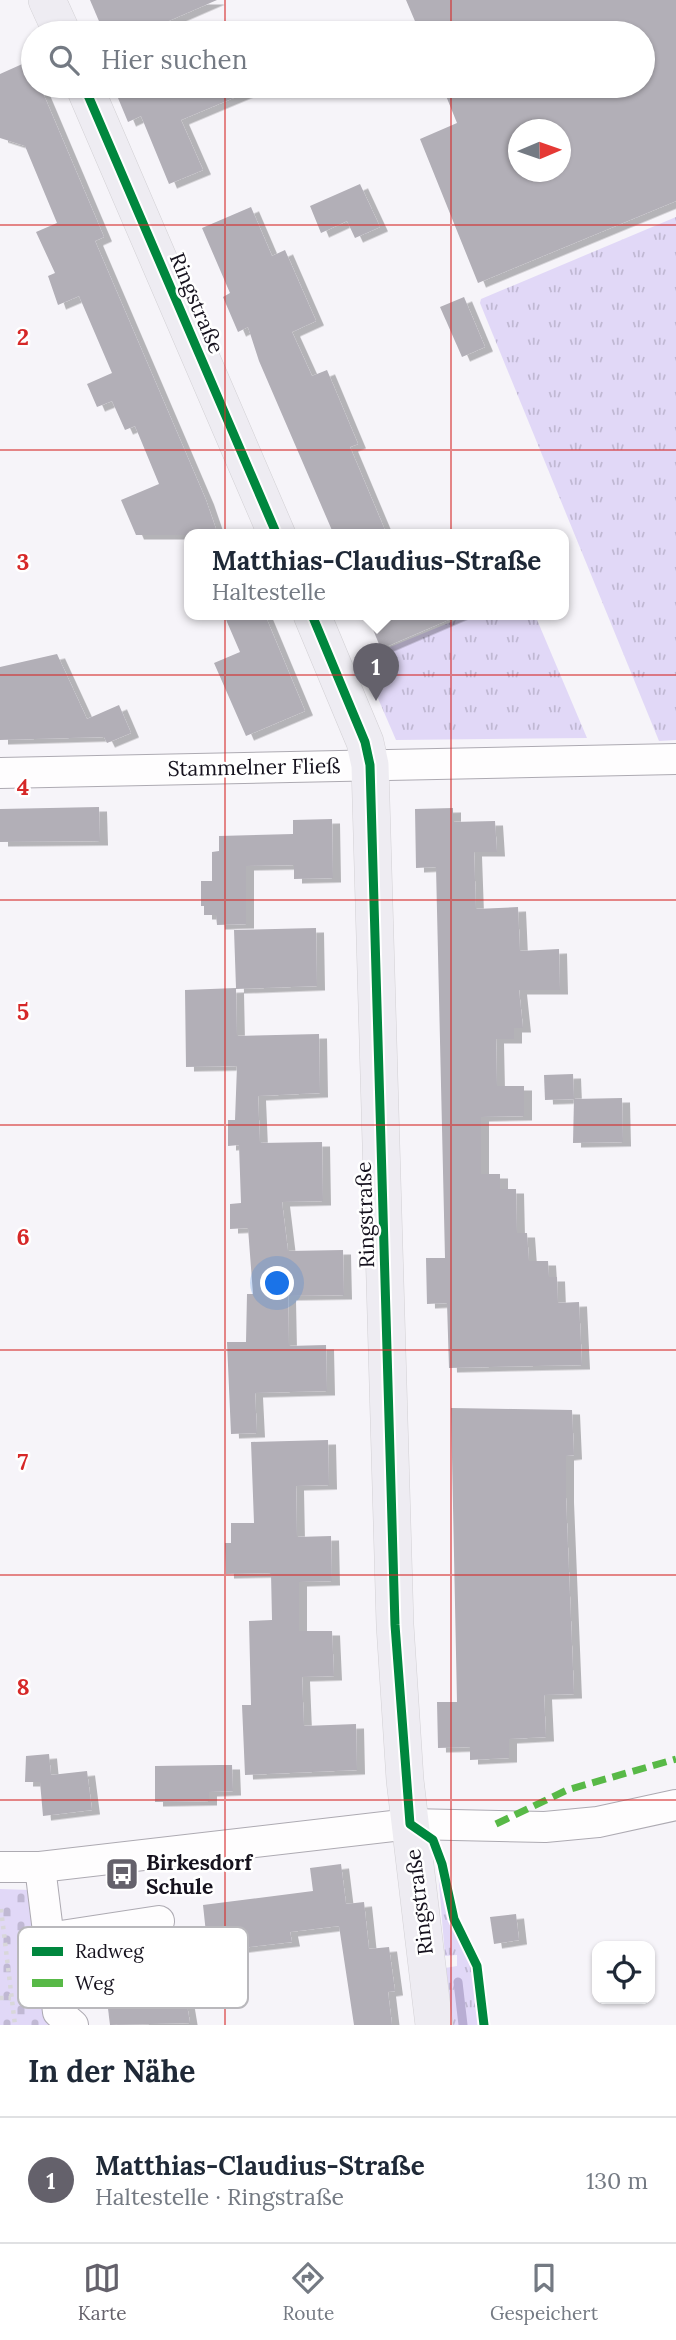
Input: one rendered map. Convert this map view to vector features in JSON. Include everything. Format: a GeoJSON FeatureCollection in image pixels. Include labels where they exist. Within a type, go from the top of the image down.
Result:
{"type":"FeatureCollection","features":[{"type":"Feature","properties":{"kind":"main road"},"geometry":{"type":"LineString","coordinates":[[47,0],[57,21]]}},
{"type":"Feature","properties":{"kind":"main road","name":"Ringstraße"},"geometry":{"type":"LineString","coordinates":[[89,98],[274,529]]}},
{"type":"Feature","properties":{"kind":"main road","name":"Ringstraße"},"geometry":{"type":"LineString","coordinates":[[314,620],[365,742],[370,765],[395,1625],[410,1824],[434,2025]]}},
{"type":"Feature","properties":{"kind":"street","name":"Stammelner Fließ"},"geometry":{"type":"LineString","coordinates":[[0,773],[676,759]]}},
{"type":"Feature","properties":{"kind":"street"},"geometry":{"type":"LineString","coordinates":[[0,1867],[40,1867],[410,1824],[545,1827],[598,1822],[676,1805]]}},
{"type":"Feature","properties":{"kind":"street"},"geometry":{"type":"LineString","coordinates":[[40,1867],[47,1927]]}},
{"type":"Feature","properties":{"kind":"street"},"geometry":{"type":"LineString","coordinates":[[120,1927],[159,1921]]}},
{"type":"Feature","properties":{"kind":"street"},"geometry":{"type":"LineString","coordinates":[[57,2008],[58,2012],[73,2025]]}},
{"type":"Feature","properties":{"kind":"path"},"geometry":{"type":"LineString","coordinates":[[1,1909],[15,2025]]}},
{"type":"Feature","properties":{"kind":"path"},"geometry":{"type":"LineString","coordinates":[[0,1998],[11,1998]]}},
{"type":"Feature","properties":{"kind":"green space"},"geometry":{"type":"Polygon","coordinates":[[[676,217],[676,740],[659,741],[480,303],[481,299],[676,217]]]}},
{"type":"Feature","properties":{"kind":"green space"},"geometry":{"type":"Polygon","coordinates":[[[456,620],[537,620],[587,738],[396,740],[361,659],[456,620]]]}},
{"type":"Feature","properties":{"kind":"green space"},"geometry":{"type":"Polygon","coordinates":[[[437,1859],[449,1919],[464,1945],[473,1972],[480,2025],[452,2025],[445,1968],[457,1966],[457,1955],[445,1956],[437,1859]]]}},
{"type":"Feature","properties":{"kind":"green space"},"geometry":{"type":"Polygon","coordinates":[[[0,1889],[31,1890],[38,1927],[18,1927],[18,2008],[53,2008],[56,2025],[0,2025],[0,1889]]]}},
{"type":"Feature","properties":{"kind":"building"},"geometry":{"type":"Polygon","coordinates":[[[90,0],[217,0],[169,21],[99,21],[90,0]]]}},
{"type":"Feature","properties":{"kind":"building"},"geometry":{"type":"Polygon","coordinates":[[[406,0],[676,0],[676,201],[478,283],[420,139],[457,123],[447,98],[655,98],[655,21],[415,21],[406,0]]]}},
{"type":"Feature","properties":{"kind":"building"},"geometry":{"type":"Polygon","coordinates":[[[21,65],[21,98],[45,98],[104,237],[95,241],[216,529],[184,529],[184,535],[136,535],[121,500],[159,484],[135,426],[125,430],[112,401],[97,407],[87,384],[112,373],[79,296],[58,305],[48,276],[55,273],[36,232],[57,223],[25,146],[0,138],[0,74],[21,65]]]}},
{"type":"Feature","properties":{"kind":"building"},"geometry":{"type":"Polygon","coordinates":[[[118,98],[233,98],[181,120],[203,170],[169,184],[141,116],[128,122],[118,98]]]}},
{"type":"Feature","properties":{"kind":"building"},"geometry":{"type":"Polygon","coordinates":[[[360,184],[380,227],[355,238],[347,221],[321,233],[310,206],[360,184]]]}},
{"type":"Feature","properties":{"kind":"building"},"geometry":{"type":"Polygon","coordinates":[[[251,207],[272,256],[285,250],[316,321],[292,332],[312,376],[327,370],[358,444],[350,447],[384,529],[331,529],[259,361],[248,327],[238,332],[223,297],[230,293],[202,228],[251,207]]]}},
{"type":"Feature","properties":{"kind":"building"},"geometry":{"type":"Polygon","coordinates":[[[464,297],[485,347],[462,357],[440,307],[464,297]]]}},
{"type":"Feature","properties":{"kind":"building"},"geometry":{"type":"Polygon","coordinates":[[[226,620],[267,620],[305,711],[246,736],[214,663],[240,652],[226,620]]]}},
{"type":"Feature","properties":{"kind":"building"},"geometry":{"type":"Polygon","coordinates":[[[369,620],[448,620],[381,649],[369,620]]]}},
{"type":"Feature","properties":{"kind":"building"},"geometry":{"type":"Polygon","coordinates":[[[57,654],[87,719],[119,705],[131,733],[107,743],[104,737],[0,740],[0,667],[57,654]]]}},
{"type":"Feature","properties":{"kind":"building"},"geometry":{"type":"Polygon","coordinates":[[[99,807],[100,841],[0,842],[0,809],[99,807]]]}},
{"type":"Feature","properties":{"kind":"building"},"geometry":{"type":"Polygon","coordinates":[[[453,808],[453,822],[495,821],[497,852],[474,852],[476,909],[518,907],[520,951],[559,949],[560,990],[519,990],[523,1028],[514,1028],[514,1039],[496,1039],[497,1086],[524,1086],[524,1116],[481,1117],[481,1174],[500,1174],[500,1189],[516,1189],[517,1233],[527,1233],[529,1261],[548,1261],[549,1277],[557,1277],[558,1303],[579,1302],[582,1365],[449,1368],[447,1303],[427,1304],[426,1258],[445,1258],[436,867],[416,868],[415,809],[453,808]]]}},
{"type":"Feature","properties":{"kind":"building"},"geometry":{"type":"Polygon","coordinates":[[[332,819],[333,878],[294,879],[294,865],[246,866],[246,924],[217,925],[216,915],[204,915],[204,906],[201,906],[201,881],[212,881],[212,852],[219,851],[219,836],[293,834],[293,820],[332,819]]]}},
{"type":"Feature","properties":{"kind":"building"},"geometry":{"type":"Polygon","coordinates":[[[316,928],[317,986],[236,989],[237,1036],[319,1034],[320,1093],[258,1096],[260,1143],[322,1142],[323,1201],[282,1202],[288,1251],[343,1250],[344,1295],[288,1296],[289,1346],[326,1345],[327,1391],[255,1393],[257,1433],[231,1434],[227,1342],[246,1342],[247,1294],[253,1294],[248,1228],[230,1229],[230,1204],[241,1203],[239,1145],[228,1146],[228,1120],[235,1120],[237,1066],[186,1067],[185,990],[236,988],[234,930],[316,928]]]}},
{"type":"Feature","properties":{"kind":"building"},"geometry":{"type":"Polygon","coordinates":[[[573,1074],[574,1099],[545,1100],[544,1075],[573,1074]]]}},
{"type":"Feature","properties":{"kind":"building"},"geometry":{"type":"Polygon","coordinates":[[[622,1098],[623,1142],[573,1143],[574,1099],[622,1098]]]}},
{"type":"Feature","properties":{"kind":"building"},"geometry":{"type":"Polygon","coordinates":[[[451,1408],[572,1410],[574,1455],[566,1456],[566,1498],[574,1694],[544,1695],[546,1737],[509,1739],[509,1758],[470,1760],[470,1747],[438,1748],[437,1702],[457,1702],[451,1408]]]}},
{"type":"Feature","properties":{"kind":"building"},"geometry":{"type":"Polygon","coordinates":[[[328,1440],[329,1485],[296,1486],[297,1537],[331,1536],[332,1581],[299,1582],[299,1631],[332,1631],[334,1676],[302,1677],[304,1726],[356,1724],[357,1770],[245,1775],[242,1705],[251,1705],[249,1621],[272,1620],[271,1573],[226,1574],[225,1543],[231,1543],[231,1523],[254,1523],[251,1442],[328,1440]]]}},
{"type":"Feature","properties":{"kind":"building"},"geometry":{"type":"Polygon","coordinates":[[[49,1754],[51,1775],[87,1771],[92,1810],[43,1816],[40,1782],[25,1782],[26,1756],[49,1754]]]}},
{"type":"Feature","properties":{"kind":"building"},"geometry":{"type":"Polygon","coordinates":[[[232,1765],[233,1791],[209,1792],[209,1801],[155,1802],[155,1766],[232,1765]]]}},
{"type":"Feature","properties":{"kind":"building"},"geometry":{"type":"Polygon","coordinates":[[[341,1864],[346,1904],[364,1902],[369,1949],[389,1947],[395,1991],[388,1992],[392,2025],[354,2025],[339,1926],[290,1932],[292,1942],[248,1947],[248,1927],[205,1927],[203,1905],[313,1891],[310,1868],[341,1864]]]}},
{"type":"Feature","properties":{"kind":"building"},"geometry":{"type":"Polygon","coordinates":[[[516,1914],[519,1940],[494,1944],[490,1917],[516,1914]]]}},
{"type":"Feature","properties":{"kind":"building"},"geometry":{"type":"Polygon","coordinates":[[[108,2008],[188,2008],[190,2023],[110,2025],[108,2008]]]}},
{"type":"Feature","properties":{"kind":"waterway"},"geometry":{"type":"LineString","coordinates":[[458,1982],[463,2025]]}},
{"type":"Feature","properties":{"kind":"marked path"},"geometry":{"type":"LineString","coordinates":[[496,1824],[567,1790],[676,1759]]}},
{"type":"Feature","properties":{"kind":"cycle path"},"geometry":{"type":"LineString","coordinates":[[89,98],[274,529]]}},
{"type":"Feature","properties":{"kind":"cycle path"},"geometry":{"type":"LineString","coordinates":[[314,620],[365,742],[370,765],[395,1625],[410,1824],[433,1840],[442,1864],[454,1919],[477,1966],[484,2025]]}},
{"type":"Feature","properties":{"kind":"place","name":"Matthias-Claudius-Straße"},"geometry":{"type":"Point","coordinates":[376,701]}},
{"type":"Feature","properties":{"kind":"place","name":"Birkesdorf Schule"},"geometry":{"type":"Point","coordinates":[122,1874]}}]}
